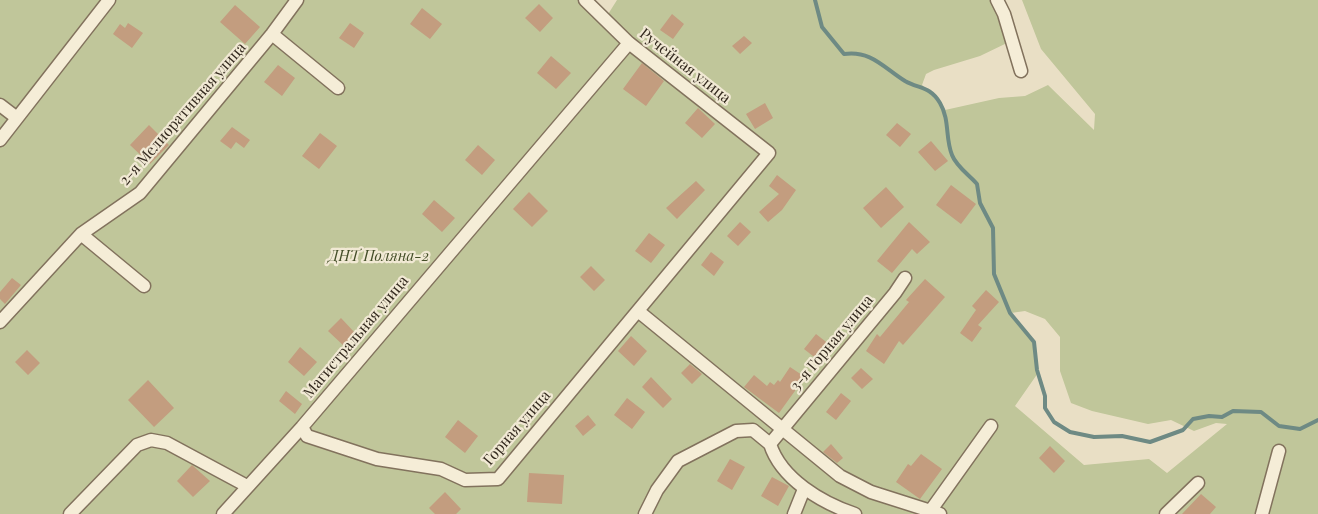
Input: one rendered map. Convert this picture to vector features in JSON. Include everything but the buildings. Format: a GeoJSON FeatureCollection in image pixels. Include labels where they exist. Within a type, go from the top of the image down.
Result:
{"type":"FeatureCollection","features":[{"type":"Feature","properties":{"kind":"street"},"geometry":{"type":"LineString","coordinates":[[0,140],[109,0]]}},
{"type":"Feature","properties":{"kind":"street","name":"2-я Мелиоративная улица"},"geometry":{"type":"LineString","coordinates":[[0,322],[81,234],[140,193],[272,34],[296,0]]}},
{"type":"Feature","properties":{"kind":"street","name":"Ручейная улица"},"geometry":{"type":"LineString","coordinates":[[585,0],[629,43],[769,153]]}},
{"type":"Feature","properties":{"kind":"street"},"geometry":{"type":"LineString","coordinates":[[997,0],[1004,14],[1021,71]]}},
{"type":"Feature","properties":{"kind":"street"},"geometry":{"type":"LineString","coordinates":[[272,34],[338,88]]}},
{"type":"Feature","properties":{"kind":"street","name":"Магистральная улица"},"geometry":{"type":"LineString","coordinates":[[223,514],[302,427],[629,43]]}},
{"type":"Feature","properties":{"kind":"street"},"geometry":{"type":"LineString","coordinates":[[0,106],[18,118]]}},
{"type":"Feature","properties":{"kind":"street","name":"Горная улица"},"geometry":{"type":"LineString","coordinates":[[302,427],[307,436],[377,459],[441,469],[465,480],[498,479],[769,153]]}},
{"type":"Feature","properties":{"kind":"street"},"geometry":{"type":"LineString","coordinates":[[81,234],[144,286]]}},
{"type":"Feature","properties":{"kind":"street","name":"3-я Горная улица"},"geometry":{"type":"LineString","coordinates":[[770,444],[889,301],[905,278]]}},
{"type":"Feature","properties":{"kind":"street"},"geometry":{"type":"LineString","coordinates":[[638,311],[840,476],[871,492],[936,512],[991,426]]}},
{"type":"Feature","properties":{"kind":"street"},"geometry":{"type":"LineString","coordinates":[[645,514],[657,490],[678,461],[736,431],[753,430],[770,444],[774,456],[804,489],[825,502],[854,514]]}},
{"type":"Feature","properties":{"kind":"street"},"geometry":{"type":"LineString","coordinates":[[70,514],[137,445],[151,440],[167,443],[247,486]]}},
{"type":"Feature","properties":{"kind":"street"},"geometry":{"type":"LineString","coordinates":[[1262,514],[1279,451]]}},
{"type":"Feature","properties":{"kind":"street"},"geometry":{"type":"LineString","coordinates":[[1166,514],[1198,483]]}},
{"type":"Feature","properties":{"kind":"street"},"geometry":{"type":"LineString","coordinates":[[794,514],[804,489]]}},
{"type":"Feature","properties":{"kind":"green space","name":"ДНТ Поляна-2"},"geometry":{"type":"Polygon","coordinates":[[[0,0],[585,0],[605,19],[617,0],[990,0],[1009,42],[980,56],[934,70],[926,74],[922,85],[945,110],[999,98],[1025,96],[1048,85],[1094,130],[1095,114],[1041,49],[1022,0],[1318,0],[1318,514],[0,514],[0,0]],[[1025,311],[1011,313],[1034,342],[1038,373],[1015,406],[1084,465],[1149,459],[1167,473],[1227,424],[1216,423],[1194,431],[1171,420],[1148,424],[1092,411],[1071,403],[1060,371],[1060,337],[1045,319],[1025,311]]]}},
{"type":"Feature","properties":{"kind":"waterway"},"geometry":{"type":"LineString","coordinates":[[815,0],[822,27],[844,54],[854,53],[870,57],[910,84],[928,91],[940,103],[945,116],[952,155],[960,167],[977,184],[980,203],[993,228],[994,274],[1010,313],[1034,342],[1037,370],[1045,396],[1045,408],[1054,422],[1070,432],[1094,437],[1122,436],[1150,442],[1183,430],[1193,419],[1209,416],[1222,417],[1233,411],[1261,412],[1279,426],[1300,429],[1318,420]]}}]}
